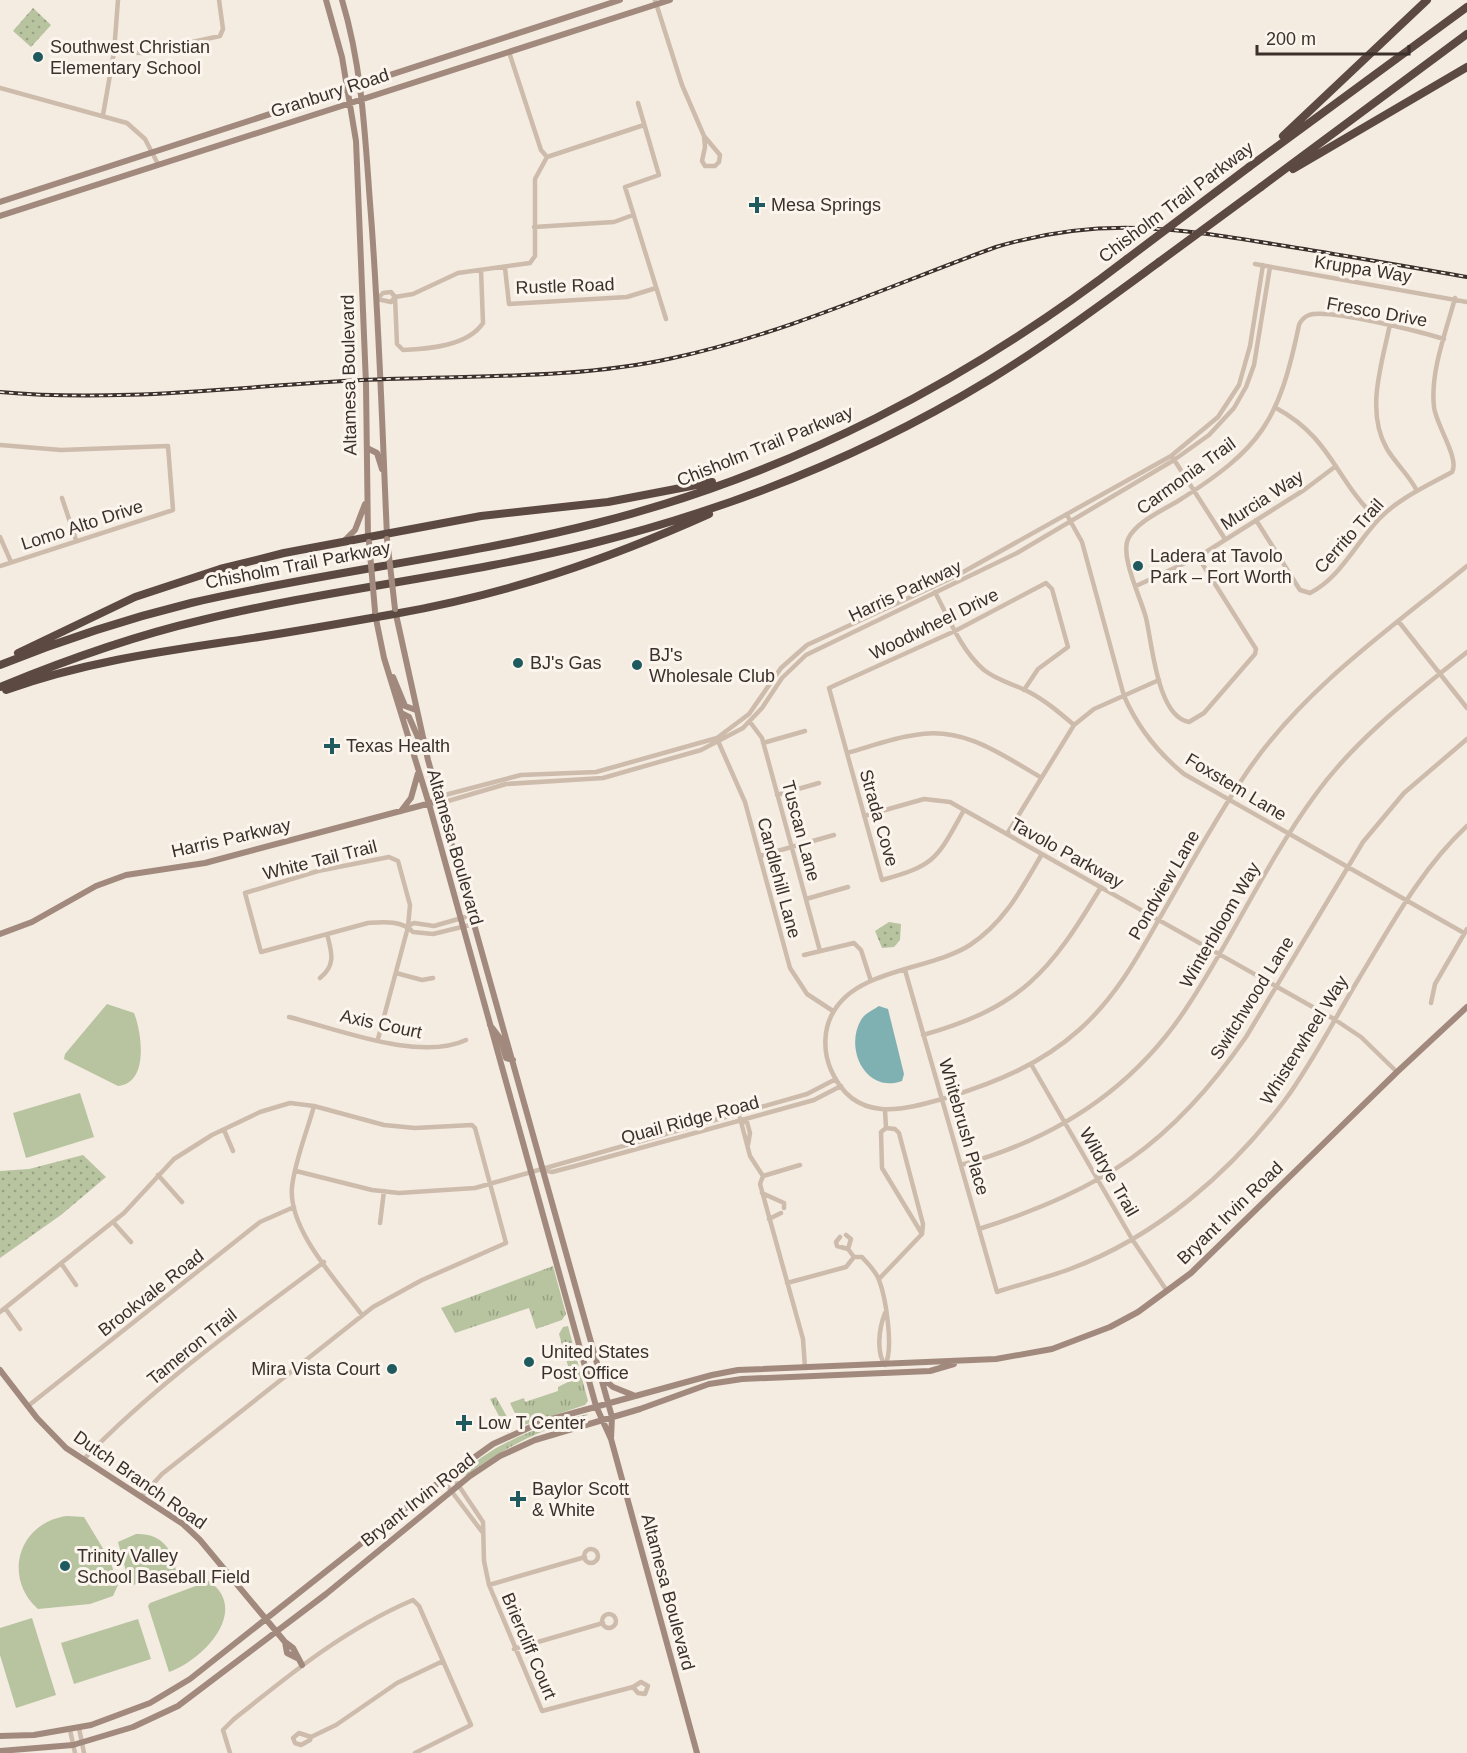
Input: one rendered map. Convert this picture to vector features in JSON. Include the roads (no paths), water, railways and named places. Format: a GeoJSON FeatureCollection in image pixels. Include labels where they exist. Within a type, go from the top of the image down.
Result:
{"type":"FeatureCollection","features":[{"type":"Feature","properties":{"kind":"highway"},"geometry":{"type":"LineString","coordinates":[[1250,167],[1427,0]]}},
{"type":"Feature","properties":{"kind":"highway","name":"Chisholm Trail Parkway"},"geometry":{"type":"LineString","coordinates":[[0,664],[63,641],[156,612],[227,595],[595,523],[662,504],[747,475],[860,427],[933,388],[1026,332],[1467,7]]}},
{"type":"Feature","properties":{"kind":"highway","name":"Chisholm Trail Parkway"},"geometry":{"type":"LineString","coordinates":[[0,687],[97,650],[181,625],[563,550],[643,530],[752,495],[862,448],[959,398],[1042,346],[1467,34]]}},
{"type":"Feature","properties":{"kind":"highway"},"geometry":{"type":"LineString","coordinates":[[1261,187],[1467,67]]}},
{"type":"Feature","properties":{"kind":"highway"},"geometry":{"type":"LineString","coordinates":[[0,664],[73,625],[155,590],[220,569],[342,542],[387,536],[498,513],[630,499],[747,475]]}},
{"type":"Feature","properties":{"kind":"highway"},"geometry":{"type":"LineString","coordinates":[[0,692],[52,674],[112,659],[395,612],[522,586],[576,569],[752,495]]}},
{"type":"Feature","properties":{"kind":"main road","name":"Altamesa Boulevard"},"geometry":{"type":"LineString","coordinates":[[326,0],[342,57],[356,141],[363,299],[368,539],[375,614],[384,657],[429,804],[596,1406],[610,1439],[697,1753]]}},
{"type":"Feature","properties":{"kind":"main road","name":"Altamesa Boulevard"},"geometry":{"type":"LineString","coordinates":[[342,0],[350,27],[361,85],[377,299],[387,536],[395,612],[425,746],[442,800],[474,924],[612,1417],[610,1439]]}},
{"type":"Feature","properties":{"kind":"main road","name":"Granbury Road"},"geometry":{"type":"LineString","coordinates":[[0,202],[620,0]]}},
{"type":"Feature","properties":{"kind":"main road","name":"Granbury Road"},"geometry":{"type":"LineString","coordinates":[[0,216],[509,52],[656,2],[670,0]]}},
{"type":"Feature","properties":{"kind":"main road"},"geometry":{"type":"LineString","coordinates":[[504,36],[509,52]]}},
{"type":"Feature","properties":{"kind":"main road"},"geometry":{"type":"LineString","coordinates":[[254,120],[256,132]]}},
{"type":"Feature","properties":{"kind":"main road"},"geometry":{"type":"LineString","coordinates":[[39,189],[44,202]]}},
{"type":"Feature","properties":{"kind":"main road"},"geometry":{"type":"LineString","coordinates":[[363,299],[377,299]]}},
{"type":"Feature","properties":{"kind":"main road"},"geometry":{"type":"LineString","coordinates":[[367,448],[377,453],[385,478]]}},
{"type":"Feature","properties":{"kind":"main road"},"geometry":{"type":"LineString","coordinates":[[342,542],[355,530],[367,497]]}},
{"type":"Feature","properties":{"kind":"main road"},"geometry":{"type":"LineString","coordinates":[[384,657],[405,706],[416,710]]}},
{"type":"Feature","properties":{"kind":"main road"},"geometry":{"type":"LineString","coordinates":[[401,713],[409,717],[425,746]]}},
{"type":"Feature","properties":{"kind":"main road"},"geometry":{"type":"LineString","coordinates":[[401,811],[413,794],[418,772]]}},
{"type":"Feature","properties":{"kind":"main road","name":"Harris Parkway"},"geometry":{"type":"LineString","coordinates":[[0,934],[32,922],[96,886],[126,875],[205,863],[442,800]]}},
{"type":"Feature","properties":{"kind":"main road","name":"Bryant Irvin Road"},"geometry":{"type":"LineString","coordinates":[[0,1736],[34,1735],[79,1728],[130,1713],[169,1693],[266,1620],[442,1480],[494,1444],[518,1431],[608,1402],[721,1373],[806,1368],[930,1371],[968,1361],[996,1359],[1052,1349],[1110,1327],[1138,1312],[1191,1273],[1467,1007]]}},
{"type":"Feature","properties":{"kind":"main road"},"geometry":{"type":"LineString","coordinates":[[490,1024],[500,1038],[506,1058],[513,1060]]}},
{"type":"Feature","properties":{"kind":"main road","name":"Bryant Irvin Road"},"geometry":{"type":"LineString","coordinates":[[0,1751],[82,1743],[133,1727],[178,1706],[276,1632],[451,1491],[516,1448],[564,1430],[612,1417],[709,1384],[742,1379],[885,1369]]}},
{"type":"Feature","properties":{"kind":"main road","name":"Dutch Branch Road"},"geometry":{"type":"LineString","coordinates":[[0,1370],[28,1406],[66,1448],[183,1524],[200,1540],[276,1632],[294,1648],[302,1665]]}},
{"type":"Feature","properties":{"kind":"main road"},"geometry":{"type":"LineString","coordinates":[[601,1377],[613,1387],[634,1395]]}},
{"type":"Feature","properties":{"kind":"street"},"geometry":{"type":"LineString","coordinates":[[102,115],[114,52],[118,0]]}},
{"type":"Feature","properties":{"kind":"street"},"geometry":{"type":"LineString","coordinates":[[114,52],[142,53],[220,36],[223,29],[219,0]]}},
{"type":"Feature","properties":{"kind":"street"},"geometry":{"type":"LineString","coordinates":[[656,2],[682,85],[704,136],[720,155],[719,162],[715,166],[705,166],[702,160],[705,147],[704,136]]}},
{"type":"Feature","properties":{"kind":"street"},"geometry":{"type":"LineString","coordinates":[[509,52],[541,150],[546,157]]}},
{"type":"Feature","properties":{"kind":"street"},"geometry":{"type":"LineString","coordinates":[[0,88],[102,115],[133,128],[153,152],[158,164]]}},
{"type":"Feature","properties":{"kind":"street"},"geometry":{"type":"LineString","coordinates":[[638,103],[659,175],[625,187],[666,320]]}},
{"type":"Feature","properties":{"kind":"street"},"geometry":{"type":"LineString","coordinates":[[395,297],[413,294],[458,273],[530,263],[535,256],[535,179],[546,157],[644,125]]}},
{"type":"Feature","properties":{"kind":"street"},"geometry":{"type":"LineString","coordinates":[[534,227],[614,222],[633,215]]}},
{"type":"Feature","properties":{"kind":"street","name":"Kruppa Way"},"geometry":{"type":"LineString","coordinates":[[1255,264],[1455,298],[1467,302]]}},
{"type":"Feature","properties":{"kind":"street","name":"Harris Parkway"},"geometry":{"type":"LineString","coordinates":[[1263,266],[1250,346],[1239,385],[1218,417],[1173,458],[933,588],[807,645],[781,668],[749,714],[718,740],[596,772],[512,776],[445,795],[442,800],[448,801],[486,788],[513,783],[584,781],[626,772],[718,740],[750,722],[782,678],[806,655],[936,593],[1071,522],[1173,458],[1220,425],[1234,408],[1246,387],[1254,365],[1270,267]]}},
{"type":"Feature","properties":{"kind":"street","name":"Rustle Road"},"geometry":{"type":"LineString","coordinates":[[505,268],[509,304],[627,297],[656,288]]}},
{"type":"Feature","properties":{"kind":"street"},"geometry":{"type":"LineString","coordinates":[[377,299],[383,293],[390,292],[395,297],[397,344],[403,350],[440,348],[479,329],[483,323],[480,270]]}},
{"type":"Feature","properties":{"kind":"street"},"geometry":{"type":"LineString","coordinates":[[1444,339],[1455,298]]}},
{"type":"Feature","properties":{"kind":"street","name":"Fresco Drive"},"geometry":{"type":"LineString","coordinates":[[1305,317],[1314,314],[1390,324],[1444,339]]}},
{"type":"Feature","properties":{"kind":"street","name":"Carmonia Trail"},"geometry":{"type":"LineString","coordinates":[[1198,558],[1256,649],[1255,654],[1204,713],[1189,722],[1181,720],[1176,714],[1159,680],[1146,617],[1126,553],[1129,537],[1149,519],[1234,463],[1265,428],[1285,387],[1299,325],[1305,317]]}},
{"type":"Feature","properties":{"kind":"street"},"geometry":{"type":"LineString","coordinates":[[1390,324],[1376,400],[1377,424],[1386,447],[1411,478],[1417,491]]}},
{"type":"Feature","properties":{"kind":"street","name":"Cerrito Trail"},"geometry":{"type":"LineString","coordinates":[[1256,520],[1300,590],[1305,593],[1318,589],[1342,567],[1378,520],[1393,506],[1452,472],[1455,465],[1440,431],[1434,407],[1436,370],[1444,339]]}},
{"type":"Feature","properties":{"kind":"street"},"geometry":{"type":"LineString","coordinates":[[1276,408],[1304,425],[1329,453],[1353,492],[1378,520]]}},
{"type":"Feature","properties":{"kind":"street","name":"Lomo Alto Drive"},"geometry":{"type":"LineString","coordinates":[[0,445],[62,450],[168,446],[172,510],[0,566]]}},
{"type":"Feature","properties":{"kind":"street"},"geometry":{"type":"LineString","coordinates":[[1173,458],[1225,539]]}},
{"type":"Feature","properties":{"kind":"street","name":"Murcia Way"},"geometry":{"type":"LineString","coordinates":[[1136,586],[1198,558],[1304,490],[1336,465]]}},
{"type":"Feature","properties":{"kind":"street"},"geometry":{"type":"LineString","coordinates":[[62,498],[76,540]]}},
{"type":"Feature","properties":{"kind":"street","name":"Foxstem Lane"},"geometry":{"type":"LineString","coordinates":[[1067,515],[1082,542],[1124,696],[1134,717],[1164,758],[1184,774],[1229,800],[1406,901],[1465,931]]}},
{"type":"Feature","properties":{"kind":"street"},"geometry":{"type":"LineString","coordinates":[[0,537],[11,562]]}},
{"type":"Feature","properties":{"kind":"street","name":"Pondview Lane"},"geometry":{"type":"LineString","coordinates":[[833,1011],[825,1042],[829,1064],[836,1079],[859,1102],[885,1110],[901,1111],[942,1099],[993,1083],[1032,1065],[1069,1038],[1104,1005],[1134,964],[1248,770],[1296,711],[1335,673],[1467,566]]}},
{"type":"Feature","properties":{"kind":"street","name":"Woodwheel Drive"},"geometry":{"type":"LineString","coordinates":[[829,688],[955,631],[1046,583],[1049,584],[1068,647],[1038,669],[1024,690]]}},
{"type":"Feature","properties":{"kind":"street"},"geometry":{"type":"LineString","coordinates":[[933,588],[966,650],[984,669],[1003,682],[1046,702],[1074,725]]}},
{"type":"Feature","properties":{"kind":"street"},"geometry":{"type":"LineString","coordinates":[[1399,622],[1467,708]]}},
{"type":"Feature","properties":{"kind":"street","name":"Winterbloom Way"},"geometry":{"type":"LineString","coordinates":[[962,1165],[1012,1149],[1066,1124],[1126,1080],[1161,1043],[1190,1004],[1313,797],[1365,736],[1467,652]]}},
{"type":"Feature","properties":{"kind":"street"},"geometry":{"type":"LineString","coordinates":[[1007,834],[1074,725],[1094,709],[1159,680]]}},
{"type":"Feature","properties":{"kind":"street","name":"Strada Cove"},"geometry":{"type":"LineString","coordinates":[[829,688],[882,880],[919,869],[932,861],[964,810]]}},
{"type":"Feature","properties":{"kind":"street","name":"Tuscan Lane"},"geometry":{"type":"LineString","coordinates":[[750,722],[763,743],[820,951]]}},
{"type":"Feature","properties":{"kind":"street"},"geometry":{"type":"LineString","coordinates":[[763,743],[804,731]]}},
{"type":"Feature","properties":{"kind":"street"},"geometry":{"type":"LineString","coordinates":[[846,753],[914,735],[936,733],[959,735],[984,745],[1040,777]]}},
{"type":"Feature","properties":{"kind":"street","name":"Switchwood Lane"},"geometry":{"type":"LineString","coordinates":[[979,1229],[1046,1206],[1098,1180],[1149,1147],[1200,1098],[1246,1037],[1369,834],[1404,793],[1467,739]]}},
{"type":"Feature","properties":{"kind":"street","name":"Candlehill Lane"},"geometry":{"type":"LineString","coordinates":[[718,740],[745,802],[794,976],[807,994],[833,1011]]}},
{"type":"Feature","properties":{"kind":"street"},"geometry":{"type":"LineString","coordinates":[[624,766],[626,772]]}},
{"type":"Feature","properties":{"kind":"street"},"geometry":{"type":"LineString","coordinates":[[512,776],[513,783]]}},
{"type":"Feature","properties":{"kind":"street"},"geometry":{"type":"LineString","coordinates":[[777,795],[819,783]]}},
{"type":"Feature","properties":{"kind":"street","name":"Tavolo Parkway"},"geometry":{"type":"LineString","coordinates":[[864,816],[932,798],[950,802],[1334,1019],[1368,1042],[1397,1072]]}},
{"type":"Feature","properties":{"kind":"street","name":"Whisterwheel Way"},"geometry":{"type":"LineString","coordinates":[[997,1292],[1071,1269],[1132,1239],[1192,1199],[1257,1135],[1286,1099],[1426,870],[1467,826]]}},
{"type":"Feature","properties":{"kind":"street"},"geometry":{"type":"LineString","coordinates":[[760,856],[834,836]]}},
{"type":"Feature","properties":{"kind":"street"},"geometry":{"type":"LineString","coordinates":[[833,1011],[856,988],[956,953],[989,931],[1011,906],[1042,854]]}},
{"type":"Feature","properties":{"kind":"street","name":"White Tail Trail"},"geometry":{"type":"LineString","coordinates":[[327,934],[261,952],[245,893],[318,872],[388,857],[398,861],[410,905],[408,927],[378,1039]]}},
{"type":"Feature","properties":{"kind":"street"},"geometry":{"type":"LineString","coordinates":[[806,899],[848,887]]}},
{"type":"Feature","properties":{"kind":"street"},"geometry":{"type":"LineString","coordinates":[[923,1035],[986,1013],[1030,983],[1064,948],[1101,887]]}},
{"type":"Feature","properties":{"kind":"street"},"geometry":{"type":"LineString","coordinates":[[408,927],[414,923],[434,926],[472,915]]}},
{"type":"Feature","properties":{"kind":"street"},"geometry":{"type":"LineString","coordinates":[[320,978],[330,970],[333,956],[327,934],[386,921],[408,927],[413,932],[433,934],[474,924]]}},
{"type":"Feature","properties":{"kind":"street"},"geometry":{"type":"LineString","coordinates":[[1431,1003],[1435,984],[1465,931]]}},
{"type":"Feature","properties":{"kind":"street"},"geometry":{"type":"LineString","coordinates":[[804,956],[850,943],[857,944],[871,981]]}},
{"type":"Feature","properties":{"kind":"street","name":"Whitebrush Place"},"geometry":{"type":"LineString","coordinates":[[905,970],[997,1292]]}},
{"type":"Feature","properties":{"kind":"street"},"geometry":{"type":"LineString","coordinates":[[396,973],[422,980],[433,978]]}},
{"type":"Feature","properties":{"kind":"street","name":"Axis Court"},"geometry":{"type":"LineString","coordinates":[[290,1017],[410,1047],[452,1047],[466,1040]]}},
{"type":"Feature","properties":{"kind":"street","name":"Wildrye Trail"},"geometry":{"type":"LineString","coordinates":[[1032,1065],[1132,1239],[1168,1291]]}},
{"type":"Feature","properties":{"kind":"street","name":"Quail Ridge Road"},"geometry":{"type":"LineString","coordinates":[[296,1171],[384,1191],[427,1193],[490,1185],[544,1170],[560,1162],[820,1089],[836,1079]]}},
{"type":"Feature","properties":{"kind":"street","name":"Quail Ridge Road"},"geometry":{"type":"LineString","coordinates":[[544,1170],[552,1172],[741,1121],[814,1100],[841,1086]]}},
{"type":"Feature","properties":{"kind":"street"},"geometry":{"type":"LineString","coordinates":[[20,1329],[2,1310],[113,1222],[158,1175],[192,1146],[282,1104],[314,1106],[384,1125],[415,1128],[472,1125],[476,1130],[507,1241],[503,1246],[390,1296],[362,1315],[162,1474],[141,1497]]}},
{"type":"Feature","properties":{"kind":"street"},"geometry":{"type":"LineString","coordinates":[[314,1106],[292,1186],[294,1207],[308,1239],[362,1315]]}},
{"type":"Feature","properties":{"kind":"street"},"geometry":{"type":"LineString","coordinates":[[885,1110],[886,1128]]}},
{"type":"Feature","properties":{"kind":"street"},"geometry":{"type":"LineString","coordinates":[[738,1113],[741,1121],[747,1122],[750,1133],[747,1148],[763,1176]]}},
{"type":"Feature","properties":{"kind":"street"},"geometry":{"type":"LineString","coordinates":[[879,1279],[922,1234],[923,1224],[899,1133],[895,1129],[886,1128],[881,1132],[882,1168],[922,1234]]}},
{"type":"Feature","properties":{"kind":"street"},"geometry":{"type":"LineString","coordinates":[[224,1130],[233,1151]]}},
{"type":"Feature","properties":{"kind":"street"},"geometry":{"type":"LineString","coordinates":[[763,1176],[800,1165]]}},
{"type":"Feature","properties":{"kind":"street"},"geometry":{"type":"LineString","coordinates":[[158,1175],[182,1202]]}},
{"type":"Feature","properties":{"kind":"street"},"geometry":{"type":"LineString","coordinates":[[763,1176],[760,1184],[762,1193],[803,1339],[806,1368]]}},
{"type":"Feature","properties":{"kind":"street"},"geometry":{"type":"LineString","coordinates":[[380,1223],[384,1191]]}},
{"type":"Feature","properties":{"kind":"street"},"geometry":{"type":"LineString","coordinates":[[762,1193],[784,1203],[784,1208]]}},
{"type":"Feature","properties":{"kind":"street","name":"Brookvale Road"},"geometry":{"type":"LineString","coordinates":[[28,1406],[260,1222],[294,1207]]}},
{"type":"Feature","properties":{"kind":"street"},"geometry":{"type":"LineString","coordinates":[[769,1219],[781,1214]]}},
{"type":"Feature","properties":{"kind":"street"},"geometry":{"type":"LineString","coordinates":[[113,1222],[130,1242]]}},
{"type":"Feature","properties":{"kind":"street"},"geometry":{"type":"LineString","coordinates":[[846,1236],[851,1239],[848,1249]]}},
{"type":"Feature","properties":{"kind":"street"},"geometry":{"type":"LineString","coordinates":[[840,1237],[836,1242],[837,1246],[848,1249],[854,1257]]}},
{"type":"Feature","properties":{"kind":"street"},"geometry":{"type":"LineString","coordinates":[[787,1283],[846,1267],[854,1257]]}},
{"type":"Feature","properties":{"kind":"street"},"geometry":{"type":"LineString","coordinates":[[854,1257],[862,1257],[879,1279],[890,1346],[890,1356],[885,1369]]}},
{"type":"Feature","properties":{"kind":"street","name":"Tameron Trail"},"geometry":{"type":"LineString","coordinates":[[84,1460],[112,1430],[190,1364],[324,1262]]}},
{"type":"Feature","properties":{"kind":"street"},"geometry":{"type":"LineString","coordinates":[[61,1263],[76,1285]]}},
{"type":"Feature","properties":{"kind":"street"},"geometry":{"type":"LineString","coordinates":[[885,1313],[880,1329],[881,1358],[885,1369]]}},
{"type":"Feature","properties":{"kind":"street"},"geometry":{"type":"LineString","coordinates":[[880,1346],[890,1346]]}},
{"type":"Feature","properties":{"kind":"street","name":"Briercliff Court"},"geometry":{"type":"LineString","coordinates":[[451,1474],[476,1508],[483,1522],[489,1586],[542,1711],[633,1686]]}},
{"type":"Feature","properties":{"kind":"street"},"geometry":{"type":"LineString","coordinates":[[442,1480],[483,1533]]}},
{"type":"Feature","properties":{"kind":"street"},"geometry":{"type":"LineString","coordinates":[[468,1514],[476,1508]]}},
{"type":"Feature","properties":{"kind":"street"},"geometry":{"type":"LineString","coordinates":[[489,1586],[585,1557]]}},
{"type":"Feature","properties":{"kind":"street"},"geometry":{"type":"LineString","coordinates":[[230,1753],[223,1730],[302,1665],[357,1626],[415,1600],[471,1725],[415,1753]]}},
{"type":"Feature","properties":{"kind":"street"},"geometry":{"type":"LineString","coordinates":[[514,1649],[603,1623]]}},
{"type":"Feature","properties":{"kind":"street"},"geometry":{"type":"LineString","coordinates":[[311,1737],[336,1725],[389,1688],[443,1661]]}},
{"type":"Feature","properties":{"kind":"street"},"geometry":{"type":"LineString","coordinates":[[79,1728],[84,1753]]}},
{"type":"Feature","properties":{"kind":"street"},"geometry":{"type":"LineString","coordinates":[[70,1730],[75,1753]]}},
{"type":"Feature","properties":{"kind":"water"},"geometry":{"type":"Polygon","coordinates":[[[879,1006],[888,1009],[904,1074],[902,1081],[889,1083],[878,1081],[869,1075],[857,1055],[856,1031],[866,1014],[879,1006]]]}},
{"type":"Feature","properties":{"kind":"railway"},"geometry":{"type":"LineString","coordinates":[[0,392],[90,396],[136,395],[362,380],[558,373],[636,365],[714,348],[796,323],[996,247],[1034,237],[1104,228],[1138,228],[1206,234],[1467,277]]}},
{"type":"Feature","properties":{"kind":"place","name":"Southwest Christian Elementary School"},"geometry":{"type":"Point","coordinates":[38,57]}},
{"type":"Feature","properties":{"kind":"place","name":"Mesa Springs"},"geometry":{"type":"Point","coordinates":[757,205]}},
{"type":"Feature","properties":{"kind":"place","name":"Ladera at Tavolo Park – Fort Worth"},"geometry":{"type":"Point","coordinates":[1138,566]}},
{"type":"Feature","properties":{"kind":"place","name":"BJ's Gas"},"geometry":{"type":"Point","coordinates":[518,663]}},
{"type":"Feature","properties":{"kind":"place","name":"BJ's Wholesale Club"},"geometry":{"type":"Point","coordinates":[637,665]}},
{"type":"Feature","properties":{"kind":"place","name":"Texas Health"},"geometry":{"type":"Point","coordinates":[332,746]}},
{"type":"Feature","properties":{"kind":"place","name":"United States Post Office"},"geometry":{"type":"Point","coordinates":[529,1362]}},
{"type":"Feature","properties":{"kind":"place","name":"Mira Vista Court"},"geometry":{"type":"Point","coordinates":[392,1369]}},
{"type":"Feature","properties":{"kind":"place","name":"Low T Center"},"geometry":{"type":"Point","coordinates":[464,1423]}},
{"type":"Feature","properties":{"kind":"place","name":"Baylor Scott & White"},"geometry":{"type":"Point","coordinates":[518,1499]}},
{"type":"Feature","properties":{"kind":"place","name":"Trinity Valley School Baseball Field"},"geometry":{"type":"Point","coordinates":[65,1566]}}]}
